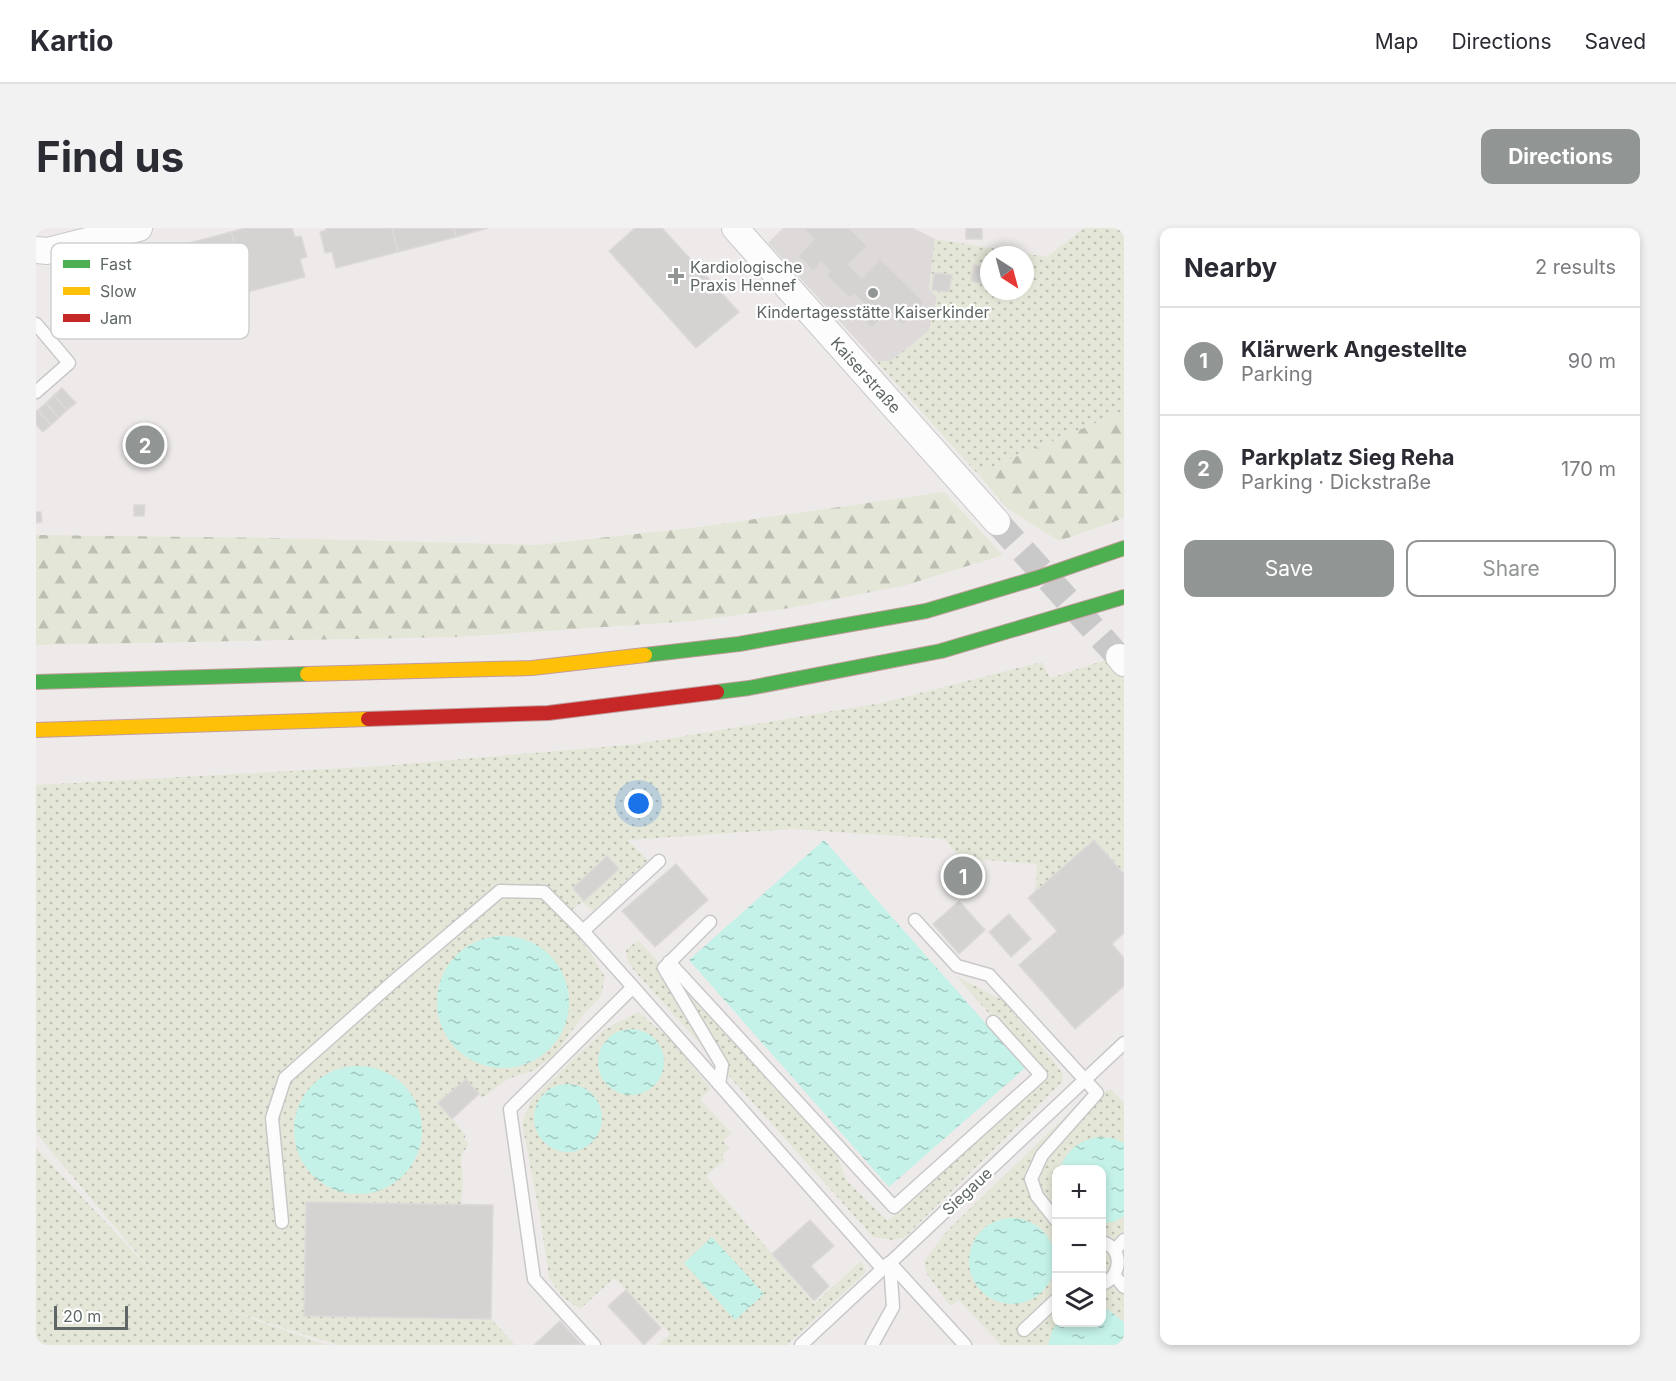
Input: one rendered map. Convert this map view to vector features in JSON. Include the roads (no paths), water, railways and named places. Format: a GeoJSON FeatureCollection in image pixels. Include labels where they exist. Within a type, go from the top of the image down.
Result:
{"type":"FeatureCollection","features":[{"type":"Feature","properties":{"kind":"highway"},"geometry":{"type":"LineString","coordinates":[[36,682],[532,668],[739,644],[926,611],[1037,578],[1124,548]]}},
{"type":"Feature","properties":{"kind":"highway"},"geometry":{"type":"LineString","coordinates":[[36,730],[548,713],[749,688],[941,651],[1124,597]]}},
{"type":"Feature","properties":{"kind":"street"},"geometry":{"type":"LineString","coordinates":[[79,243],[139,228]]}},
{"type":"Feature","properties":{"kind":"street","name":"Kaiserstraße"},"geometry":{"type":"LineString","coordinates":[[735,228],[997,522]]}},
{"type":"Feature","properties":{"kind":"street"},"geometry":{"type":"LineString","coordinates":[[36,250],[51,250]]}},
{"type":"Feature","properties":{"kind":"lane"},"geometry":{"type":"LineString","coordinates":[[36,324],[69,363],[36,392]]}},
{"type":"Feature","properties":{"kind":"lane"},"geometry":{"type":"LineString","coordinates":[[583,931],[659,861]]}},
{"type":"Feature","properties":{"kind":"lane"},"geometry":{"type":"LineString","coordinates":[[282,1222],[272,1118],[285,1078],[500,891],[544,892],[583,931],[719,1084],[886,1265],[965,1345]]}},
{"type":"Feature","properties":{"kind":"lane"},"geometry":{"type":"LineString","coordinates":[[915,920],[957,966],[989,975],[1097,1093],[1042,1155],[1031,1179],[1037,1196],[1055,1219]]}},
{"type":"Feature","properties":{"kind":"lane"},"geometry":{"type":"LineString","coordinates":[[710,922],[664,968],[722,1065],[719,1084]]}},
{"type":"Feature","properties":{"kind":"lane"},"geometry":{"type":"LineString","coordinates":[[669,962],[894,1208],[1041,1075],[993,1022]]}},
{"type":"Feature","properties":{"kind":"lane"},"geometry":{"type":"LineString","coordinates":[[594,1345],[534,1279],[510,1109],[633,987]]}},
{"type":"Feature","properties":{"kind":"lane","name":"Siegaue"},"geometry":{"type":"LineString","coordinates":[[801,1345],[1124,1042]]}},
{"type":"Feature","properties":{"kind":"lane"},"geometry":{"type":"LineString","coordinates":[[1115,1250],[1124,1240]]}},
{"type":"Feature","properties":{"kind":"lane"},"geometry":{"type":"LineString","coordinates":[[1106,1245],[1115,1250],[1118,1263],[1115,1276],[1106,1281]]}},
{"type":"Feature","properties":{"kind":"lane"},"geometry":{"type":"LineString","coordinates":[[872,1345],[893,1307],[886,1265]]}},
{"type":"Feature","properties":{"kind":"lane"},"geometry":{"type":"LineString","coordinates":[[1115,1276],[1124,1287]]}},
{"type":"Feature","properties":{"kind":"lane"},"geometry":{"type":"LineString","coordinates":[[1024,1330],[1052,1304]]}},
{"type":"Feature","properties":{"kind":"water"},"geometry":{"type":"Polygon","coordinates":[[[824,840],[1025,1068],[889,1187],[689,960],[824,840]]]}},
{"type":"Feature","properties":{"kind":"water"},"geometry":{"type":"Polygon","coordinates":[[[503,936],[528,941],[549,956],[564,977],[569,1002],[564,1027],[549,1048],[528,1063],[503,1068],[478,1063],[457,1048],[442,1027],[437,1002],[442,977],[457,956],[478,941],[503,936]]]}},
{"type":"Feature","properties":{"kind":"water"},"geometry":{"type":"Polygon","coordinates":[[[631,1029],[644,1032],[654,1039],[661,1049],[664,1062],[661,1075],[654,1085],[644,1092],[631,1095],[618,1092],[608,1085],[601,1075],[598,1062],[601,1049],[608,1039],[618,1032],[631,1029]]]}},
{"type":"Feature","properties":{"kind":"water"},"geometry":{"type":"Polygon","coordinates":[[[358,1066],[383,1071],[404,1084],[417,1105],[422,1130],[417,1155],[404,1176],[383,1189],[358,1194],[333,1189],[312,1176],[299,1155],[294,1130],[299,1105],[312,1084],[333,1071],[358,1066]]]}},
{"type":"Feature","properties":{"kind":"water"},"geometry":{"type":"Polygon","coordinates":[[[561,1084],[575,1084],[587,1089],[597,1099],[602,1118],[597,1137],[587,1147],[575,1152],[561,1152],[549,1147],[539,1137],[534,1125],[534,1111],[539,1099],[549,1089],[561,1084]]]}},
{"type":"Feature","properties":{"kind":"water"},"geometry":{"type":"Polygon","coordinates":[[[1097,1137],[1112,1138],[1124,1143],[1124,1216],[1113,1222],[1106,1223],[1106,1165],[1062,1165],[1074,1148],[1084,1141],[1097,1137]]]}},
{"type":"Feature","properties":{"kind":"water"},"geometry":{"type":"Polygon","coordinates":[[[1004,1219],[1020,1219],[1036,1225],[1048,1237],[1052,1245],[1052,1277],[1048,1285],[1036,1297],[1020,1303],[1004,1303],[988,1297],[976,1285],[970,1269],[970,1253],[976,1237],[988,1225],[1004,1219]]]}},
{"type":"Feature","properties":{"kind":"water"},"geometry":{"type":"Polygon","coordinates":[[[712,1237],[764,1294],[735,1320],[684,1263],[712,1237]]]}},
{"type":"Feature","properties":{"kind":"water"},"geometry":{"type":"Polygon","coordinates":[[[1106,1310],[1124,1322],[1124,1345],[1048,1345],[1055,1327],[1106,1327],[1106,1310]]]}},
{"type":"Feature","properties":{"kind":"tunnel"},"geometry":{"type":"LineString","coordinates":[[997,522],[1119,657]]}},
{"type":"Feature","properties":{"kind":"place","name":"Kardiologische Praxis Hennef"},"geometry":{"type":"Point","coordinates":[676,276]}},
{"type":"Feature","properties":{"kind":"place","name":"Kindertagesstätte Kaiserkinder"},"geometry":{"type":"Point","coordinates":[873,293]}},
{"type":"Feature","properties":{"kind":"place","name":"Parkplatz Sieg Reha"},"geometry":{"type":"Point","coordinates":[145,445]}},
{"type":"Feature","properties":{"kind":"place","name":"Klärwerk Angestellte"},"geometry":{"type":"Point","coordinates":[963,876]}}]}
